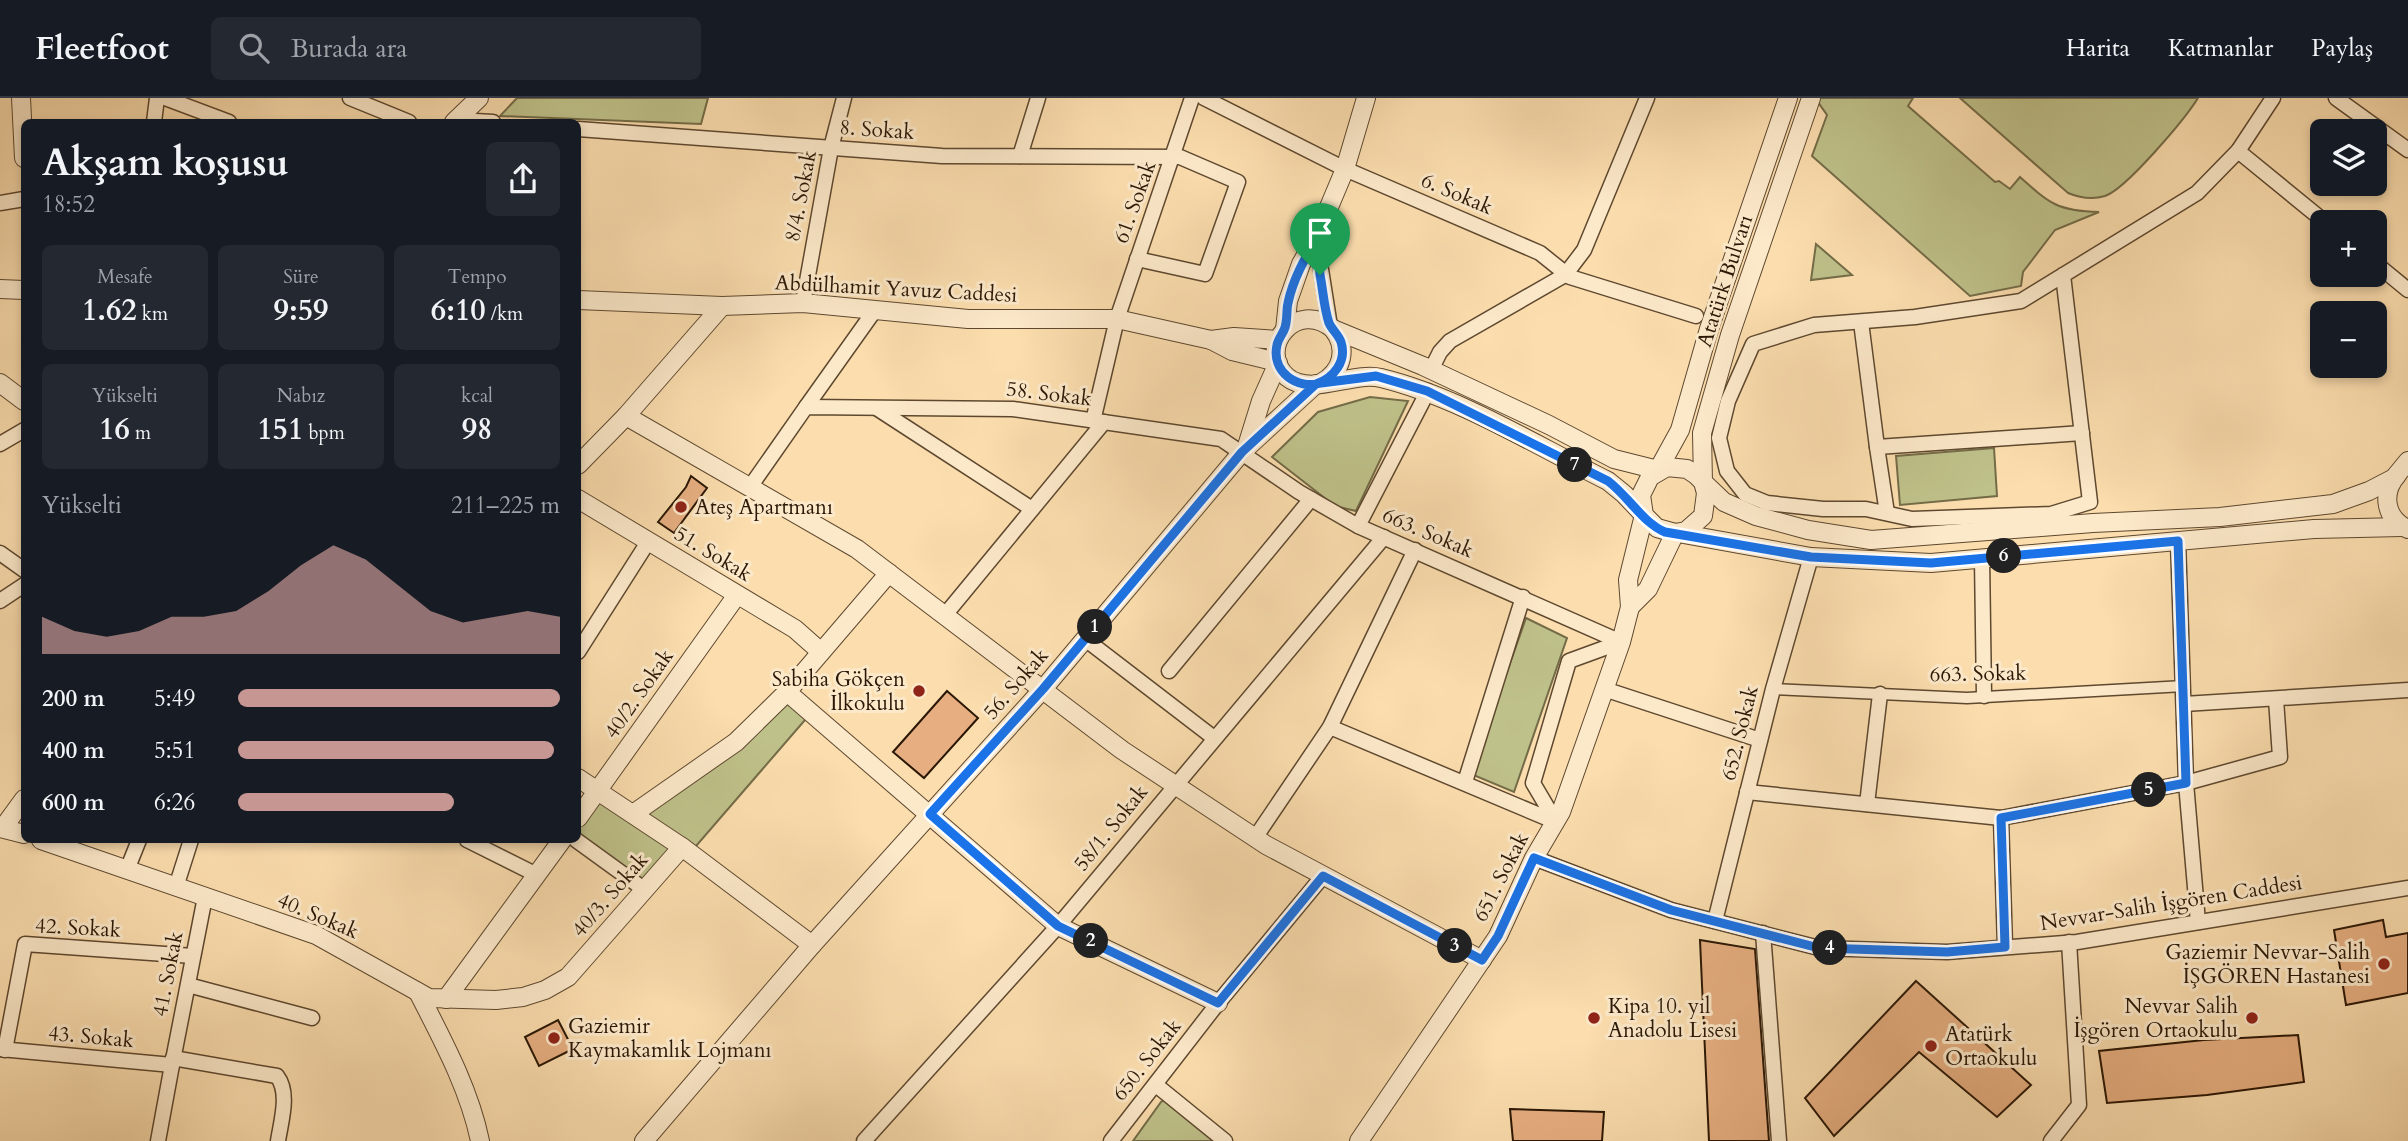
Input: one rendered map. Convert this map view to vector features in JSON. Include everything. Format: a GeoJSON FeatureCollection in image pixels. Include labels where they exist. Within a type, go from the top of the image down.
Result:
{"type":"FeatureCollection","features":[{"type":"Feature","properties":{"kind":"street"},"geometry":{"type":"LineString","coordinates":[[21,98],[22,119]]}},
{"type":"Feature","properties":{"kind":"street"},"geometry":{"type":"LineString","coordinates":[[154,119],[158,98]]}},
{"type":"Feature","properties":{"kind":"street"},"geometry":{"type":"LineString","coordinates":[[165,98],[221,119]]}},
{"type":"Feature","properties":{"kind":"street"},"geometry":{"type":"LineString","coordinates":[[350,98],[402,119]]}},
{"type":"Feature","properties":{"kind":"street"},"geometry":{"type":"LineString","coordinates":[[458,119],[479,98]]}},
{"type":"Feature","properties":{"kind":"street","name":"8/4. Sokak"},"geometry":{"type":"LineString","coordinates":[[803,303],[831,148],[844,98]]}},
{"type":"Feature","properties":{"kind":"street"},"geometry":{"type":"LineString","coordinates":[[1020,156],[1038,98]]}},
{"type":"Feature","properties":{"kind":"street","name":"61. Sokak"},"geometry":{"type":"LineString","coordinates":[[1099,421],[1117,319],[1192,98]]}},
{"type":"Feature","properties":{"kind":"street","name":"6. Sokak"},"geometry":{"type":"LineString","coordinates":[[1204,98],[1345,169],[1540,253],[1565,275],[1696,316]]}},
{"type":"Feature","properties":{"kind":"street"},"geometry":{"type":"LineString","coordinates":[[1366,98],[1345,169],[1317,238],[1301,264],[1288,301],[1278,362],[1283,372],[1295,382],[1319,383],[1376,376],[1427,391],[1608,481],[1657,528],[1811,557],[1931,563],[2314,528],[2406,532]]}},
{"type":"Feature","properties":{"kind":"street"},"geometry":{"type":"LineString","coordinates":[[1431,370],[1440,352],[1450,341],[1565,275],[1584,250],[1647,98]]}},
{"type":"Feature","properties":{"kind":"street","name":"Atatürk Bulvarı"},"geometry":{"type":"LineString","coordinates":[[1630,607],[1628,580],[1644,515],[1641,505],[1644,485],[1658,470],[1680,430],[1709,329],[1788,98]]}},
{"type":"Feature","properties":{"kind":"street"},"geometry":{"type":"LineString","coordinates":[[2090,502],[2051,514],[1912,520],[1866,509],[1823,509],[1767,503],[1745,494],[1727,471],[1719,438],[1728,401],[1753,344],[1814,325],[1915,317],[2021,301],[2197,193],[2238,151],[2273,98]]}},
{"type":"Feature","properties":{"kind":"street"},"geometry":{"type":"LineString","coordinates":[[2336,98],[2408,150]]}},
{"type":"Feature","properties":{"kind":"street","name":"Atatürk Bulvarı"},"geometry":{"type":"LineString","coordinates":[[1675,533],[1686,531],[1703,516],[1707,505],[1703,482],[1702,433],[1730,335],[1806,99]]}},
{"type":"Feature","properties":{"kind":"street","name":"8. Sokak"},"geometry":{"type":"LineString","coordinates":[[581,129],[942,156],[1180,157],[1238,182],[1205,274],[1137,259]]}},
{"type":"Feature","properties":{"kind":"street"},"geometry":{"type":"LineString","coordinates":[[2238,151],[2310,210]]}},
{"type":"Feature","properties":{"kind":"street"},"geometry":{"type":"LineString","coordinates":[[0,203],[21,200]]}},
{"type":"Feature","properties":{"kind":"street"},"geometry":{"type":"LineString","coordinates":[[1317,238],[1332,328],[1341,342],[1342,356],[1337,370],[1319,383]]}},
{"type":"Feature","properties":{"kind":"street"},"geometry":{"type":"LineString","coordinates":[[2387,273],[2408,290]]}},
{"type":"Feature","properties":{"kind":"street"},"geometry":{"type":"LineString","coordinates":[[2063,275],[2093,523]]}},
{"type":"Feature","properties":{"kind":"street"},"geometry":{"type":"LineString","coordinates":[[0,289],[21,290]]}},
{"type":"Feature","properties":{"kind":"street","name":"Abdülhamit Yavuz Caddesi"},"geometry":{"type":"LineString","coordinates":[[581,300],[722,306],[803,303],[968,319],[1117,319],[1211,340],[1232,351],[1278,362]]}},
{"type":"Feature","properties":{"kind":"street"},"geometry":{"type":"LineString","coordinates":[[581,462],[626,416],[722,306]]}},
{"type":"Feature","properties":{"kind":"street"},"geometry":{"type":"LineString","coordinates":[[750,487],[875,310]]}},
{"type":"Feature","properties":{"kind":"street"},"geometry":{"type":"LineString","coordinates":[[1281,335],[1297,321],[1320,320],[1332,328],[1549,425],[1614,459],[1658,470],[1667,467],[1687,469],[1724,502],[1756,516],[1808,530],[1871,540],[2093,523],[2220,517],[2333,504],[2369,491],[2401,473]]}},
{"type":"Feature","properties":{"kind":"street"},"geometry":{"type":"LineString","coordinates":[[1861,322],[1887,513]]}},
{"type":"Feature","properties":{"kind":"street","name":"Abdülhamit Yavuz Caddesi"},"geometry":{"type":"LineString","coordinates":[[1211,340],[1281,335]]}},
{"type":"Feature","properties":{"kind":"street","name":"56. Sokak"},"geometry":{"type":"LineString","coordinates":[[1245,449],[1278,362]]}},
{"type":"Feature","properties":{"kind":"street"},"geometry":{"type":"LineString","coordinates":[[0,383],[21,399]]}},
{"type":"Feature","properties":{"kind":"street","name":"56. Sokak"},"geometry":{"type":"LineString","coordinates":[[644,1141],[812,945],[1043,689],[1245,449],[1319,383]]}},
{"type":"Feature","properties":{"kind":"street","name":"663. Sokak"},"geometry":{"type":"LineString","coordinates":[[1427,391],[1358,526],[1620,642]]}},
{"type":"Feature","properties":{"kind":"street","name":"58. Sokak"},"geometry":{"type":"LineString","coordinates":[[806,407],[1013,409],[1222,439],[1245,449],[1311,499],[1358,526]]}},
{"type":"Feature","properties":{"kind":"street"},"geometry":{"type":"LineString","coordinates":[[877,408],[1032,509]]}},
{"type":"Feature","properties":{"kind":"street"},"geometry":{"type":"LineString","coordinates":[[626,416],[858,549],[1122,750],[1255,838],[1482,960]]}},
{"type":"Feature","properties":{"kind":"street"},"geometry":{"type":"LineString","coordinates":[[945,615],[1032,509],[1099,421]]}},
{"type":"Feature","properties":{"kind":"street"},"geometry":{"type":"LineString","coordinates":[[0,444],[21,432]]}},
{"type":"Feature","properties":{"kind":"street"},"geometry":{"type":"LineString","coordinates":[[1877,447],[2082,433]]}},
{"type":"Feature","properties":{"kind":"street"},"geometry":{"type":"LineString","coordinates":[[2406,532],[2390,513],[2387,504],[2389,486],[2408,461]]}},
{"type":"Feature","properties":{"kind":"street"},"geometry":{"type":"LineString","coordinates":[[1169,671],[1311,499]]}},
{"type":"Feature","properties":{"kind":"street","name":"51. Sokak"},"geometry":{"type":"LineString","coordinates":[[581,501],[795,629],[821,652]]}},
{"type":"Feature","properties":{"kind":"street"},"geometry":{"type":"LineString","coordinates":[[1630,607],[1648,589],[1675,533]]}},
{"type":"Feature","properties":{"kind":"street","name":"58/1. Sokak"},"geometry":{"type":"LineString","coordinates":[[864,1141],[1058,926],[1174,784],[1384,537]]}},
{"type":"Feature","properties":{"kind":"street"},"geometry":{"type":"LineString","coordinates":[[2178,541],[2186,783],[2198,922]]}},
{"type":"Feature","properties":{"kind":"street"},"geometry":{"type":"LineString","coordinates":[[581,647],[648,542]]}},
{"type":"Feature","properties":{"kind":"street"},"geometry":{"type":"LineString","coordinates":[[1255,838],[1330,727],[1415,550]]}},
{"type":"Feature","properties":{"kind":"street"},"geometry":{"type":"LineString","coordinates":[[0,553],[21,568]]}},
{"type":"Feature","properties":{"kind":"street","name":"652. Sokak"},"geometry":{"type":"LineString","coordinates":[[1715,921],[1773,689],[1811,557]]}},
{"type":"Feature","properties":{"kind":"street"},"geometry":{"type":"LineString","coordinates":[[1982,558],[1984,696]]}},
{"type":"Feature","properties":{"kind":"street"},"geometry":{"type":"LineString","coordinates":[[633,814],[736,742],[787,692],[889,573]]}},
{"type":"Feature","properties":{"kind":"street"},"geometry":{"type":"LineString","coordinates":[[0,601],[21,587]]}},
{"type":"Feature","properties":{"kind":"street","name":"40/2. Sokak"},"geometry":{"type":"LineString","coordinates":[[581,814],[737,594]]}},
{"type":"Feature","properties":{"kind":"street"},"geometry":{"type":"LineString","coordinates":[[1465,782],[1523,597]]}},
{"type":"Feature","properties":{"kind":"street","name":"651. Sokak"},"geometry":{"type":"LineString","coordinates":[[1359,1141],[1498,936],[1534,858],[1556,822],[1604,689],[1630,607]]}},
{"type":"Feature","properties":{"kind":"street"},"geometry":{"type":"LineString","coordinates":[[1085,639],[1214,738]]}},
{"type":"Feature","properties":{"kind":"street"},"geometry":{"type":"LineString","coordinates":[[1556,822],[1533,783],[1569,661],[1620,642]]}},
{"type":"Feature","properties":{"kind":"street","name":"663. Sokak"},"geometry":{"type":"LineString","coordinates":[[1773,689],[1984,696],[2184,686]]}},
{"type":"Feature","properties":{"kind":"street"},"geometry":{"type":"LineString","coordinates":[[1604,689],[1760,740]]}},
{"type":"Feature","properties":{"kind":"street"},"geometry":{"type":"LineString","coordinates":[[2184,704],[2408,690]]}},
{"type":"Feature","properties":{"kind":"street"},"geometry":{"type":"LineString","coordinates":[[787,692],[1058,926],[1218,1003]]}},
{"type":"Feature","properties":{"kind":"street"},"geometry":{"type":"LineString","coordinates":[[1867,804],[1880,694]]}},
{"type":"Feature","properties":{"kind":"street"},"geometry":{"type":"LineString","coordinates":[[1748,792],[2001,818],[2186,783],[2280,757],[2276,699]]}},
{"type":"Feature","properties":{"kind":"street"},"geometry":{"type":"LineString","coordinates":[[1330,727],[1556,822]]}},
{"type":"Feature","properties":{"kind":"street"},"geometry":{"type":"LineString","coordinates":[[581,780],[682,847],[812,945]]}},
{"type":"Feature","properties":{"kind":"street"},"geometry":{"type":"LineString","coordinates":[[21,803],[1,827],[21,833]]}},
{"type":"Feature","properties":{"kind":"street"},"geometry":{"type":"LineString","coordinates":[[2001,818],[2005,947]]}},
{"type":"Feature","properties":{"kind":"street","name":"40. Sokak"},"geometry":{"type":"LineString","coordinates":[[50,843],[316,935],[418,992]]}},
{"type":"Feature","properties":{"kind":"street"},"geometry":{"type":"LineString","coordinates":[[127,870],[138,843]]}},
{"type":"Feature","properties":{"kind":"street"},"geometry":{"type":"LineString","coordinates":[[176,887],[190,843]]}},
{"type":"Feature","properties":{"kind":"street"},"geometry":{"type":"LineString","coordinates":[[473,843],[537,875]]}},
{"type":"Feature","properties":{"kind":"street"},"geometry":{"type":"LineString","coordinates":[[446,999],[560,843]]}},
{"type":"Feature","properties":{"kind":"street"},"geometry":{"type":"LineString","coordinates":[[580,843],[645,890]]}},
{"type":"Feature","properties":{"kind":"street","name":"40/3. Sokak"},"geometry":{"type":"LineString","coordinates":[[418,992],[429,998],[510,999],[535,994],[556,985],[568,977],[682,847]]}},
{"type":"Feature","properties":{"kind":"street","name":"Nevvar-Salih İşgören Caddesi"},"geometry":{"type":"LineString","coordinates":[[1534,858],[1671,910],[1819,948],[1947,952],[2069,942],[2408,888]]}},
{"type":"Feature","properties":{"kind":"street","name":"650. Sokak"},"geometry":{"type":"LineString","coordinates":[[1111,1141],[1218,1003],[1323,876]]}},
{"type":"Feature","properties":{"kind":"street","name":"41. Sokak"},"geometry":{"type":"LineString","coordinates":[[158,1141],[205,897]]}},
{"type":"Feature","properties":{"kind":"street"},"geometry":{"type":"LineString","coordinates":[[1763,933],[1779,1141]]}},
{"type":"Feature","properties":{"kind":"street"},"geometry":{"type":"LineString","coordinates":[[2051,1141],[2079,1105],[2069,942]]}},
{"type":"Feature","properties":{"kind":"street","name":"42. Sokak"},"geometry":{"type":"LineString","coordinates":[[2,1050],[25,944],[193,956]]}},
{"type":"Feature","properties":{"kind":"street"},"geometry":{"type":"LineString","coordinates":[[188,985],[312,1018]]}},
{"type":"Feature","properties":{"kind":"street"},"geometry":{"type":"LineString","coordinates":[[418,992],[447,1049],[480,1141]]}},
{"type":"Feature","properties":{"kind":"street","name":"43. Sokak"},"geometry":{"type":"LineString","coordinates":[[2,1050],[173,1062],[277,1076],[282,1082],[284,1101],[278,1141]]}},
{"type":"Feature","properties":{"kind":"street"},"geometry":{"type":"LineString","coordinates":[[1156,1085],[1225,1141]]}},
{"type":"Feature","properties":{"kind":"green space"},"geometry":{"type":"Polygon","coordinates":[[[517,98],[708,98],[701,124],[500,116],[517,98]]]}},
{"type":"Feature","properties":{"kind":"green space"},"geometry":{"type":"Polygon","coordinates":[[[1815,98],[1913,98],[1908,106],[1995,182],[1999,181],[2010,189],[2020,177],[2047,200],[2064,208],[2099,212],[2055,230],[2023,272],[2021,286],[1970,296],[1812,156],[1827,115],[1815,98]]]}},
{"type":"Feature","properties":{"kind":"green space"},"geometry":{"type":"Polygon","coordinates":[[[1960,98],[2198,98],[2127,181],[2105,196],[2091,198],[2068,193],[1960,98]]]}},
{"type":"Feature","properties":{"kind":"green space"},"geometry":{"type":"Polygon","coordinates":[[[1816,244],[1852,275],[1811,280],[1816,244]]]}},
{"type":"Feature","properties":{"kind":"green space"},"geometry":{"type":"Polygon","coordinates":[[[1370,397],[1408,401],[1356,511],[1335,506],[1272,457],[1318,412],[1370,397]]]}},
{"type":"Feature","properties":{"kind":"green space"},"geometry":{"type":"Polygon","coordinates":[[[1994,448],[1997,496],[1900,505],[1896,456],[1994,448]]]}},
{"type":"Feature","properties":{"kind":"green space"},"geometry":{"type":"Polygon","coordinates":[[[1526,618],[1567,638],[1514,792],[1471,774],[1526,618]]]}},
{"type":"Feature","properties":{"kind":"green space"},"geometry":{"type":"Polygon","coordinates":[[[787,692],[811,713],[690,853],[645,890],[581,842],[581,814],[598,791],[633,814],[787,692]]]}},
{"type":"Feature","properties":{"kind":"green space"},"geometry":{"type":"Polygon","coordinates":[[[1167,1098],[1217,1141],[1133,1141],[1161,1102],[1167,1098]]]}},
{"type":"Feature","properties":{"kind":"building","name":"Ateş Apartmanı"},"geometry":{"type":"Polygon","coordinates":[[[691,476],[707,488],[674,533],[658,522],[686,487],[691,476]]]}},
{"type":"Feature","properties":{"kind":"building","name":"Sabiha Gökçen İlkokulu"},"geometry":{"type":"Polygon","coordinates":[[[947,691],[978,718],[924,778],[893,752],[947,691]]]}},
{"type":"Feature","properties":{"kind":"building","name":"Gaziemir Nevvar-Salih İŞGÖREN Hastanesi"},"geometry":{"type":"Polygon","coordinates":[[[2383,920],[2386,937],[2408,933],[2408,993],[2346,1005],[2334,930],[2383,920]]]}},
{"type":"Feature","properties":{"kind":"building"},"geometry":{"type":"Polygon","coordinates":[[[1700,940],[1755,949],[1769,1141],[1709,1141],[1700,940]]]}},
{"type":"Feature","properties":{"kind":"building","name":"Atatürk Ortaokulu"},"geometry":{"type":"Polygon","coordinates":[[[1916,981],[2031,1085],[1997,1117],[1919,1052],[1834,1136],[1805,1098],[1916,981]]]}},
{"type":"Feature","properties":{"kind":"building","name":"Gaziemir Kaymakamlık Lojmanı"},"geometry":{"type":"Polygon","coordinates":[[[558,1020],[573,1049],[539,1066],[525,1037],[558,1020]]]}},
{"type":"Feature","properties":{"kind":"building"},"geometry":{"type":"Polygon","coordinates":[[[2298,1035],[2304,1082],[2207,1095],[2107,1103],[2099,1051],[2204,1040],[2298,1035]]]}},
{"type":"Feature","properties":{"kind":"building"},"geometry":{"type":"Polygon","coordinates":[[[1510,1109],[1604,1112],[1602,1141],[1513,1141],[1510,1109]]]}},
{"type":"Feature","properties":{"kind":"place","name":"Ateş Apartmanı"},"geometry":{"type":"Point","coordinates":[681,507]}},
{"type":"Feature","properties":{"kind":"place","name":"Sabiha Gökçen İlkokulu"},"geometry":{"type":"Point","coordinates":[919,691]}},
{"type":"Feature","properties":{"kind":"place","name":"Gaziemir Nevvar-Salih İŞGÖREN Hastanesi"},"geometry":{"type":"Point","coordinates":[2384,964]}},
{"type":"Feature","properties":{"kind":"place","name":"Kipa 10. yıl Anadolu Lisesi"},"geometry":{"type":"Point","coordinates":[1594,1018]}},
{"type":"Feature","properties":{"kind":"place","name":"Nevvar Salih İşgören Ortaokulu"},"geometry":{"type":"Point","coordinates":[2252,1018]}},
{"type":"Feature","properties":{"kind":"place","name":"Gaziemir Kaymakamlık Lojmanı"},"geometry":{"type":"Point","coordinates":[554,1038]}},
{"type":"Feature","properties":{"kind":"place","name":"Atatürk Ortaokulu"},"geometry":{"type":"Point","coordinates":[1931,1046]}},
{"type":"Feature","properties":{"kind":"route"},"geometry":{"type":"LineString","coordinates":[[1320,275],[1317,238],[1301,264],[1288,301],[1284,330],[1276,348],[1280,368],[1291,379],[1300,384],[1311,385],[1316,384],[1321,383],[1376,376],[1427,391],[1608,481],[1624,494],[1649,522],[1665,532],[1811,557],[1931,563],[2178,541],[2186,783],[2001,818],[2005,947],[1947,952],[1819,948],[1671,910],[1534,858],[1498,936],[1482,960],[1323,876],[1218,1003],[1058,926],[930,814],[1043,689],[1247,446],[1316,384],[1326,380],[1337,370],[1342,346],[1330,326],[1320,275]]}}]}
